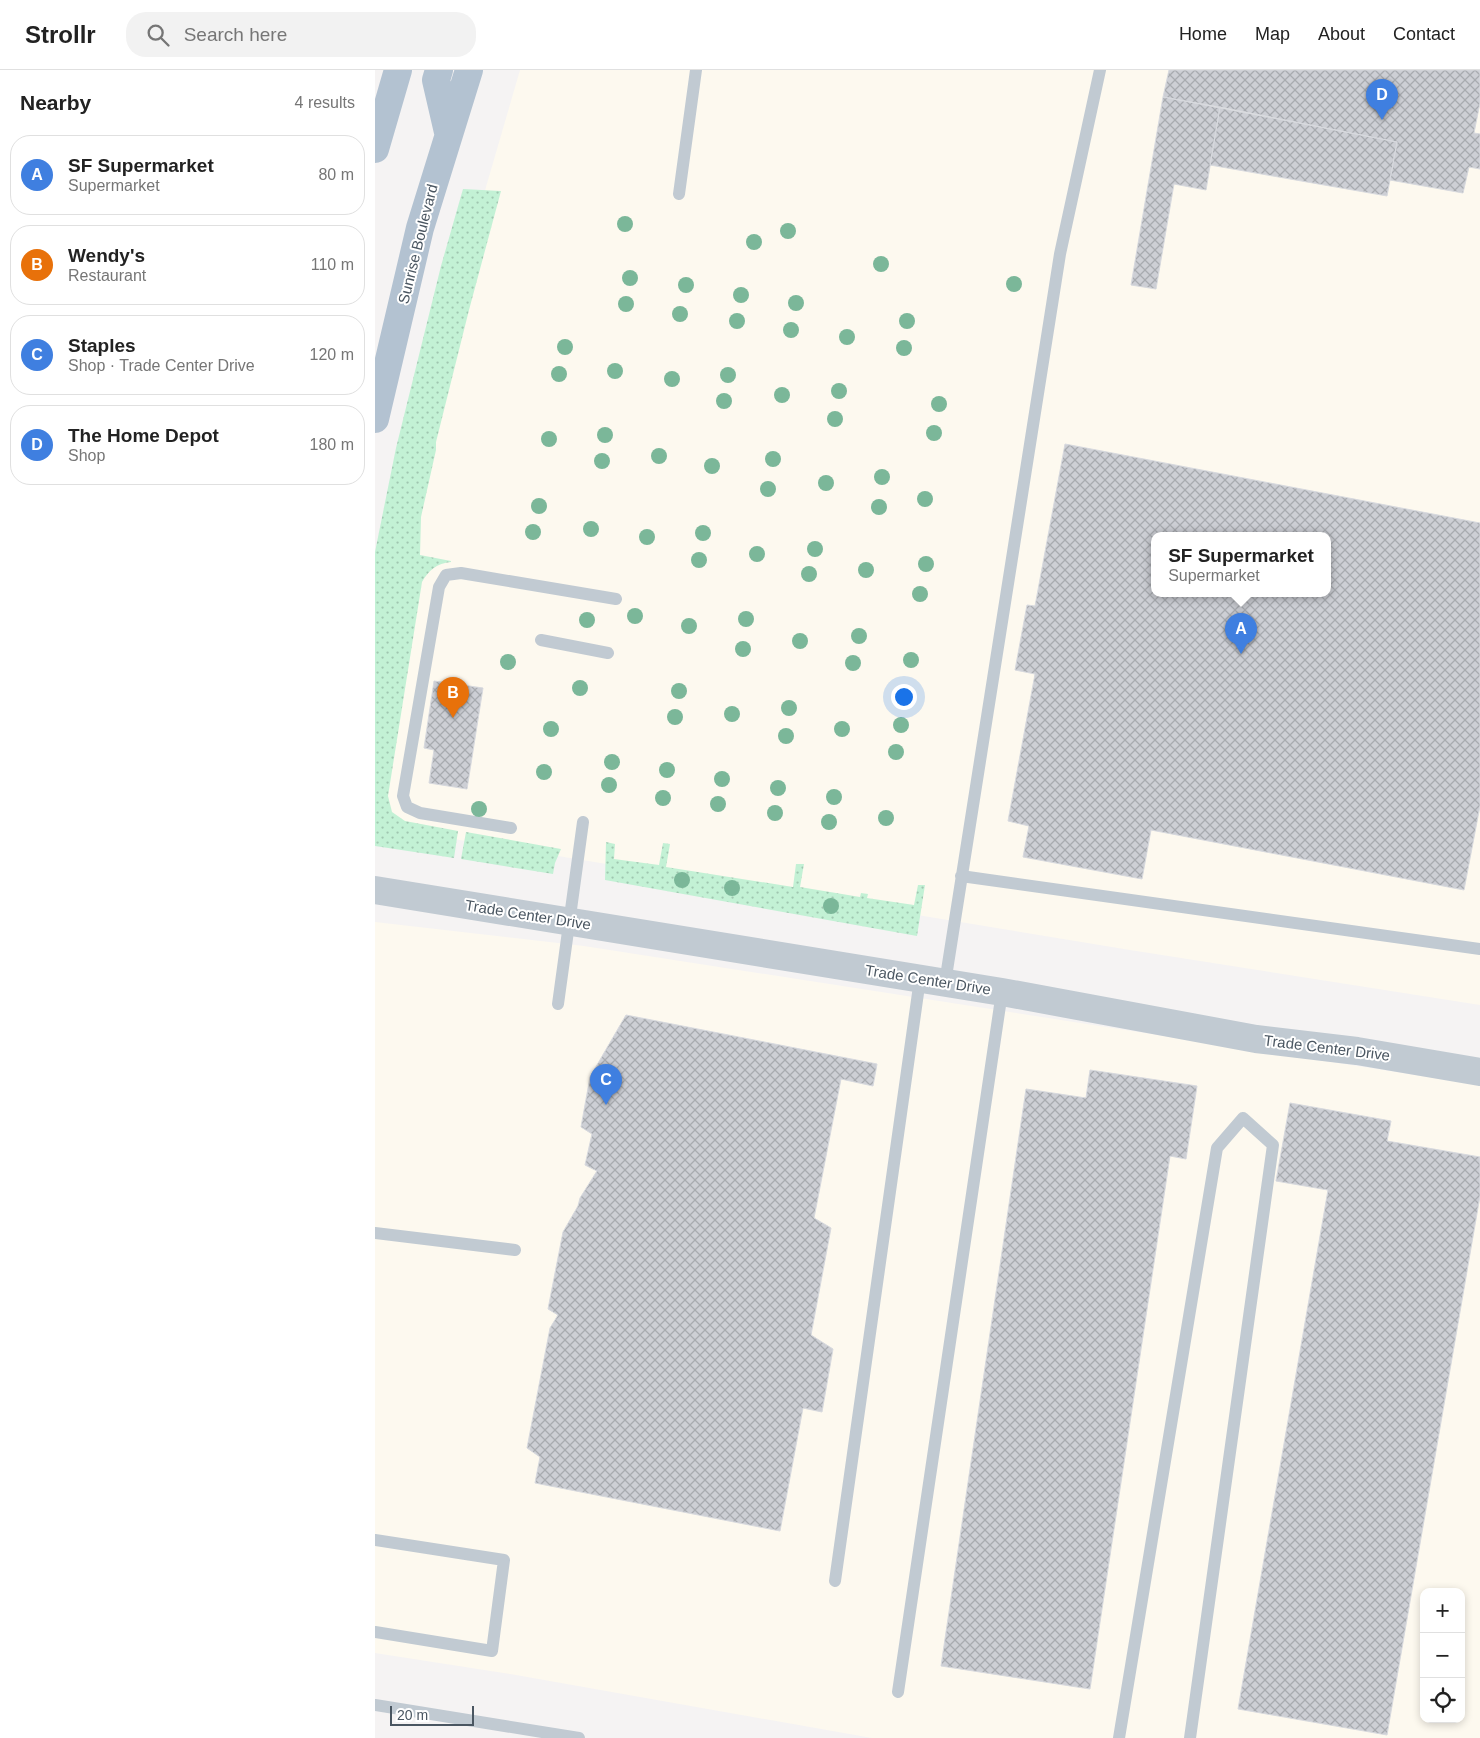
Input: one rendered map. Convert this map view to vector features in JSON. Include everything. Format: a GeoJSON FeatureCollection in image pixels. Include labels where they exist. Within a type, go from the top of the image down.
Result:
{"type":"FeatureCollection","features":[{"type":"Feature","properties":{"kind":"main road"},"geometry":{"type":"LineString","coordinates":[[375,149],[398,70]]}},
{"type":"Feature","properties":{"kind":"main road"},"geometry":{"type":"LineString","coordinates":[[439,70],[436,80],[449,133]]}},
{"type":"Feature","properties":{"kind":"main road","name":"Sunrise Boulevard"},"geometry":{"type":"LineString","coordinates":[[375,419],[420,228],[469,70]]}},
{"type":"Feature","properties":{"kind":"street","name":"Trade Center Drive"},"geometry":{"type":"LineString","coordinates":[[375,890],[1002,992],[1256,1039],[1357,1051],[1480,1072]]}},
{"type":"Feature","properties":{"kind":"lane"},"geometry":{"type":"LineString","coordinates":[[679,194],[696,70]]}},
{"type":"Feature","properties":{"kind":"lane"},"geometry":{"type":"LineString","coordinates":[[835,1581],[932,981],[961,876],[1060,254],[1100,70]]}},
{"type":"Feature","properties":{"kind":"lane"},"geometry":{"type":"LineString","coordinates":[[511,828],[419,813],[407,807],[403,796],[439,587],[446,575],[461,573],[616,599]]}},
{"type":"Feature","properties":{"kind":"lane"},"geometry":{"type":"LineString","coordinates":[[541,640],[608,653]]}},
{"type":"Feature","properties":{"kind":"lane"},"geometry":{"type":"LineString","coordinates":[[558,1004],[583,822]]}},
{"type":"Feature","properties":{"kind":"lane"},"geometry":{"type":"LineString","coordinates":[[961,876],[1480,949]]}},
{"type":"Feature","properties":{"kind":"lane"},"geometry":{"type":"LineString","coordinates":[[898,1692],[1002,992]]}},
{"type":"Feature","properties":{"kind":"lane"},"geometry":{"type":"LineString","coordinates":[[1119,1738],[1217,1148],[1243,1118],[1273,1144],[1190,1738]]}},
{"type":"Feature","properties":{"kind":"lane"},"geometry":{"type":"LineString","coordinates":[[375,1233],[515,1250]]}},
{"type":"Feature","properties":{"kind":"lane"},"geometry":{"type":"LineString","coordinates":[[375,1540],[504,1560],[492,1651],[375,1632]]}},
{"type":"Feature","properties":{"kind":"lane"},"geometry":{"type":"LineString","coordinates":[[375,1705],[579,1738]]}},
{"type":"Feature","properties":{"kind":"shaded area"},"geometry":{"type":"Polygon","coordinates":[[[520,70],[1480,70],[1480,1005],[1130,950],[375,826],[404,469],[520,70]]]}},
{"type":"Feature","properties":{"kind":"shaded area"},"geometry":{"type":"Polygon","coordinates":[[[375,922],[584,946],[1480,1085],[1480,1738],[872,1738],[516,1675],[375,1653],[375,922]]]}},
{"type":"Feature","properties":{"kind":"green space"},"geometry":{"type":"Polygon","coordinates":[[[463,189],[501,191],[436,442],[436,450],[421,517],[420,555],[451,562],[434,568],[422,582],[388,796],[392,812],[405,821],[458,831],[454,858],[375,846],[375,552],[396,448],[441,266],[463,189]]]}},
{"type":"Feature","properties":{"kind":"green space"},"geometry":{"type":"Polygon","coordinates":[[[466,832],[561,849],[553,874],[461,859],[466,832]]]}},
{"type":"Feature","properties":{"kind":"green space"},"geometry":{"type":"Polygon","coordinates":[[[606,842],[615,844],[614,859],[659,865],[663,843],[670,844],[666,867],[793,887],[796,864],[804,864],[800,887],[860,897],[861,893],[868,894],[867,898],[914,905],[918,885],[925,885],[917,936],[605,880],[606,842]]]}},
{"type":"Feature","properties":{"kind":"building"},"geometry":{"type":"Polygon","coordinates":[[[1169,70],[1480,70],[1480,103],[1474,133],[1480,134],[1480,169],[1469,167],[1463,193],[1390,180],[1397,142],[1163,97],[1169,70]]]}},
{"type":"Feature","properties":{"kind":"building"},"geometry":{"type":"Polygon","coordinates":[[[1163,97],[1220,107],[1206,190],[1174,184],[1156,289],[1131,285],[1163,97]]]}},
{"type":"Feature","properties":{"kind":"building"},"geometry":{"type":"Polygon","coordinates":[[[1220,107],[1397,142],[1387,196],[1210,165],[1220,107]]]}},
{"type":"Feature","properties":{"kind":"building"},"geometry":{"type":"Polygon","coordinates":[[[1065,444],[1480,523],[1480,806],[1464,890],[1151,830],[1142,879],[1023,857],[1029,826],[1008,821],[1035,674],[1015,670],[1027,605],[1035,606],[1065,444]]]}},
{"type":"Feature","properties":{"kind":"building"},"geometry":{"type":"Polygon","coordinates":[[[434,681],[483,688],[467,789],[429,783],[434,750],[424,748],[434,681]]]}},
{"type":"Feature","properties":{"kind":"building"},"geometry":{"type":"Polygon","coordinates":[[[626,1015],[877,1064],[873,1086],[841,1079],[814,1218],[831,1228],[811,1335],[833,1349],[822,1412],[803,1408],[780,1531],[535,1483],[540,1457],[527,1448],[550,1328],[558,1315],[548,1309],[563,1232],[578,1206],[580,1198],[597,1171],[585,1165],[592,1134],[581,1127],[590,1077],[626,1015]]]}},
{"type":"Feature","properties":{"kind":"building"},"geometry":{"type":"Polygon","coordinates":[[[1090,1070],[1197,1086],[1186,1159],[1170,1156],[1090,1689],[941,1666],[1026,1089],[1086,1098],[1090,1070]]]}},
{"type":"Feature","properties":{"kind":"building"},"geometry":{"type":"Polygon","coordinates":[[[1290,1103],[1391,1121],[1387,1141],[1480,1157],[1480,1196],[1387,1735],[1238,1709],[1328,1190],[1276,1181],[1290,1103]]]}},
{"type":"Feature","properties":{"kind":"place","name":"The Home Depot"},"geometry":{"type":"Point","coordinates":[1382,120]}},
{"type":"Feature","properties":{"kind":"place","name":"SF Supermarket"},"geometry":{"type":"Point","coordinates":[1241,654]}},
{"type":"Feature","properties":{"kind":"place","name":"Wendy's"},"geometry":{"type":"Point","coordinates":[453,718]}},
{"type":"Feature","properties":{"kind":"place","name":"Staples"},"geometry":{"type":"Point","coordinates":[606,1105]}}]}
